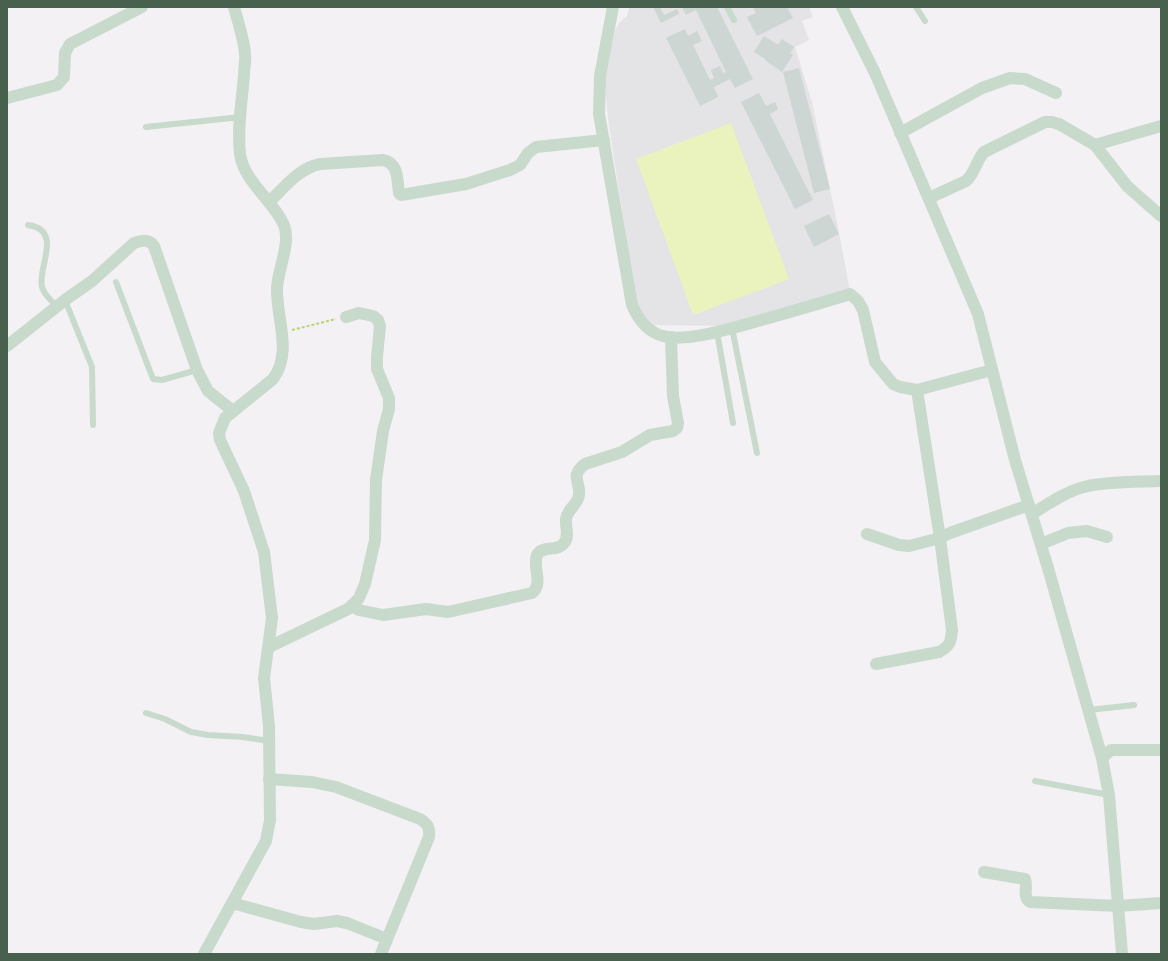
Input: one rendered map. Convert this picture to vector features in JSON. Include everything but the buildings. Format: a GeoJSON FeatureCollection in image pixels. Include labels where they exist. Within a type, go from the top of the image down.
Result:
{"type":"FeatureCollection","features":[{"type":"Feature","properties":{"kind":"street"},"geometry":{"type":"LineString","coordinates":[[7,98],[57,85],[64,77],[65,53],[70,44],[142,7]]}},
{"type":"Feature","properties":{"kind":"street"},"geometry":{"type":"LineString","coordinates":[[204,954],[266,841],[270,820],[269,740],[264,678],[272,618],[264,552],[244,491],[220,440],[220,433],[221,426],[225,418],[273,379],[282,363],[283,332],[278,305],[277,287],[286,243],[285,228],[278,214],[245,169],[240,155],[239,135],[246,54],[234,7]]}},
{"type":"Feature","properties":{"kind":"street"},"geometry":{"type":"LineString","coordinates":[[613,7],[600,76],[599,114],[632,305],[637,317],[645,326],[652,332],[663,336],[678,338],[717,332],[850,294],[858,301],[864,310],[872,354],[875,362],[878,368],[890,378],[893,384],[917,390],[992,370]]}},
{"type":"Feature","properties":{"kind":"street"},"geometry":{"type":"LineString","coordinates":[[842,7],[875,73],[978,314],[1015,460],[1041,544],[1102,758],[1109,795],[1122,954]]}},
{"type":"Feature","properties":{"kind":"street"},"geometry":{"type":"LineString","coordinates":[[900,132],[982,88],[1010,78],[1025,78],[1056,93]]}},
{"type":"Feature","properties":{"kind":"street"},"geometry":{"type":"LineString","coordinates":[[929,198],[966,181],[970,177],[977,161],[984,152],[1044,122],[1052,122],[1059,124],[1095,145],[1127,186],[1161,216]]}},
{"type":"Feature","properties":{"kind":"street"},"geometry":{"type":"LineString","coordinates":[[1095,145],[1161,126]]}},
{"type":"Feature","properties":{"kind":"street"},"geometry":{"type":"LineString","coordinates":[[268,202],[302,172],[314,165],[384,160],[388,161],[393,164],[396,169],[399,193],[401,194],[466,184],[510,170],[520,165],[528,153],[536,147],[604,140]]}},
{"type":"Feature","properties":{"kind":"street"},"geometry":{"type":"LineString","coordinates":[[7,346],[61,303],[92,281],[134,243],[145,241],[152,243],[197,370],[208,391],[233,411]]}},
{"type":"Feature","properties":{"kind":"street"},"geometry":{"type":"LineString","coordinates":[[269,647],[350,608],[359,598],[365,584],[375,540],[376,480],[383,432],[389,409],[389,398],[377,369],[380,326],[378,320],[372,316],[359,313],[346,317]]}},
{"type":"Feature","properties":{"kind":"street"},"geometry":{"type":"LineString","coordinates":[[352,605],[359,610],[382,615],[426,609],[448,612],[528,595],[536,590],[538,585],[536,562],[538,554],[540,551],[560,547],[565,543],[567,513],[576,504],[579,494],[577,476],[581,468],[585,464],[622,452],[650,435],[673,431],[677,428],[678,423],[673,396],[671,337]]}},
{"type":"Feature","properties":{"kind":"street"},"geometry":{"type":"LineString","coordinates":[[876,664],[939,652],[946,648],[951,641],[952,630],[940,538],[917,390]]}},
{"type":"Feature","properties":{"kind":"street"},"geometry":{"type":"LineString","coordinates":[[867,534],[899,545],[909,546],[940,538],[950,533],[1030,509],[1084,487],[1098,484],[1161,481]]}},
{"type":"Feature","properties":{"kind":"street"},"geometry":{"type":"LineString","coordinates":[[1041,544],[1068,533],[1087,531],[1107,537]]}},
{"type":"Feature","properties":{"kind":"street"},"geometry":{"type":"LineString","coordinates":[[1102,758],[1111,750],[1161,750]]}},
{"type":"Feature","properties":{"kind":"street"},"geometry":{"type":"LineString","coordinates":[[270,778],[312,782],[336,788],[420,819],[426,823],[430,829],[429,837],[381,954]]}},
{"type":"Feature","properties":{"kind":"street"},"geometry":{"type":"LineString","coordinates":[[984,872],[1025,879],[1025,895],[1030,902],[1118,906],[1161,903]]}},
{"type":"Feature","properties":{"kind":"street"},"geometry":{"type":"LineString","coordinates":[[232,903],[301,922],[314,924],[337,922],[346,923],[387,939]]}},
{"type":"Feature","properties":{"kind":"lane"},"geometry":{"type":"LineString","coordinates":[[727,7],[734,20]]}},
{"type":"Feature","properties":{"kind":"lane"},"geometry":{"type":"LineString","coordinates":[[916,7],[924,21]]}},
{"type":"Feature","properties":{"kind":"lane"},"geometry":{"type":"LineString","coordinates":[[146,126],[241,117]]}},
{"type":"Feature","properties":{"kind":"lane"},"geometry":{"type":"LineString","coordinates":[[28,225],[36,226],[42,232],[46,240],[47,252],[41,276],[42,287],[46,295],[61,303],[92,367],[93,425]]}},
{"type":"Feature","properties":{"kind":"lane"},"geometry":{"type":"LineString","coordinates":[[116,282],[154,379],[162,380],[197,370]]}},
{"type":"Feature","properties":{"kind":"lane"},"geometry":{"type":"LineString","coordinates":[[732,328],[757,453]]}},
{"type":"Feature","properties":{"kind":"lane"},"geometry":{"type":"LineString","coordinates":[[717,332],[733,423]]}},
{"type":"Feature","properties":{"kind":"lane"},"geometry":{"type":"LineString","coordinates":[[1089,710],[1134,705]]}},
{"type":"Feature","properties":{"kind":"lane"},"geometry":{"type":"LineString","coordinates":[[146,713],[164,719],[191,732],[208,735],[269,740]]}},
{"type":"Feature","properties":{"kind":"lane"},"geometry":{"type":"LineString","coordinates":[[1034,781],[1109,795]]}},
{"type":"Feature","properties":{"kind":"path"},"geometry":{"type":"LineString","coordinates":[[283,332],[346,317]]}},
{"type":"Feature","properties":{"kind":"shaded area"},"geometry":{"type":"Polygon","coordinates":[[[629,7],[809,7],[813,17],[802,21],[809,40],[795,47],[812,102],[850,291],[722,326],[651,325],[637,306],[609,126],[604,79],[615,31],[619,23],[627,16],[629,7]]]}},
{"type":"Feature","properties":{"kind":"green space"},"geometry":{"type":"Polygon","coordinates":[[[731,123],[789,279],[693,315],[636,159],[731,123]]]}}]}
